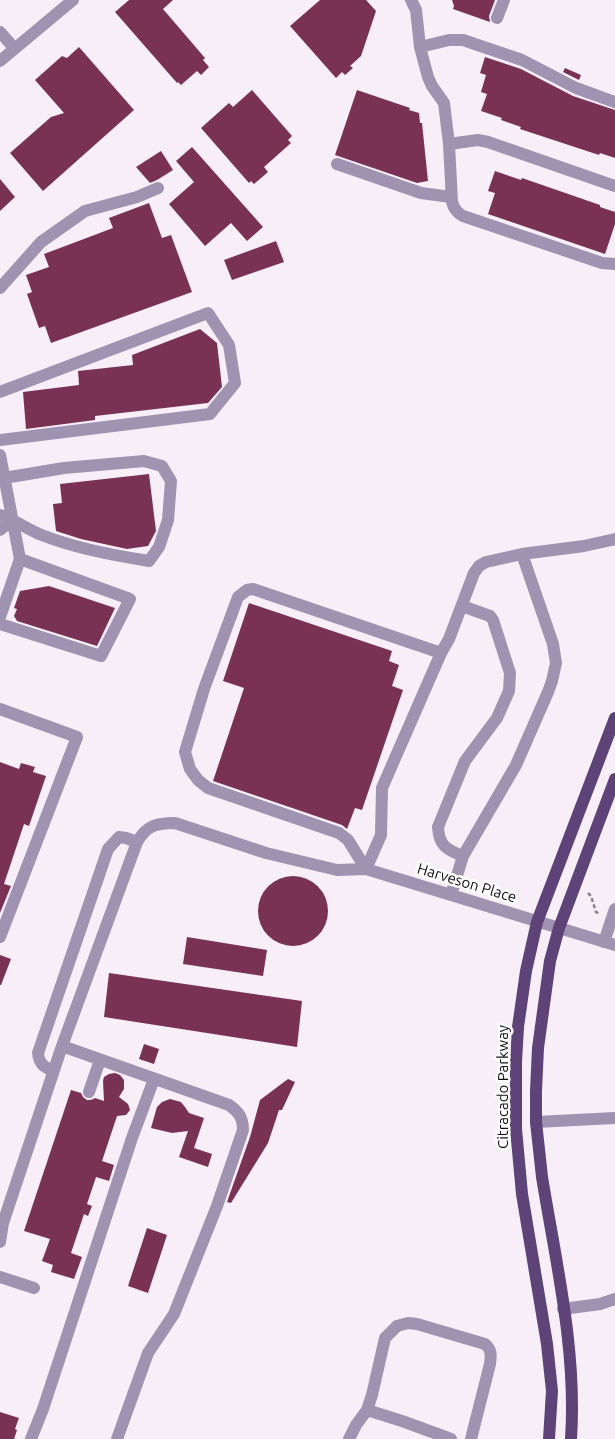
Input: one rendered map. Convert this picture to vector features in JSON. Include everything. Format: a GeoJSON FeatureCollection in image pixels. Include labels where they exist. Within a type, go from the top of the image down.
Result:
{"type":"FeatureCollection","features":[{"type":"Feature","properties":{"kind":"main road","name":"Citracado Parkway"},"geometry":{"type":"LineString","coordinates":[[549,1439],[552,1391],[547,1344],[522,1194],[516,1129],[518,1027],[526,971],[537,922],[615,718]]}},
{"type":"Feature","properties":{"kind":"main road"},"geometry":{"type":"LineString","coordinates":[[570,1439],[572,1410],[570,1359],[542,1177],[536,1122],[538,1048],[550,961],[559,928],[615,780]]}},
{"type":"Feature","properties":{"kind":"street"},"geometry":{"type":"LineString","coordinates":[[0,61],[73,0]]}},
{"type":"Feature","properties":{"kind":"street"},"geometry":{"type":"LineString","coordinates":[[411,0],[416,10],[420,47],[428,77],[444,103],[454,208],[464,216],[602,263],[615,264]]}},
{"type":"Feature","properties":{"kind":"street"},"geometry":{"type":"LineString","coordinates":[[497,18],[504,0]]}},
{"type":"Feature","properties":{"kind":"street"},"geometry":{"type":"LineString","coordinates":[[0,32],[14,48]]}},
{"type":"Feature","properties":{"kind":"street"},"geometry":{"type":"LineString","coordinates":[[420,47],[449,40],[463,40],[522,60],[576,88],[615,102]]}},
{"type":"Feature","properties":{"kind":"street"},"geometry":{"type":"LineString","coordinates":[[449,144],[478,140],[488,142],[615,186]]}},
{"type":"Feature","properties":{"kind":"street"},"geometry":{"type":"LineString","coordinates":[[338,164],[421,193],[452,197]]}},
{"type":"Feature","properties":{"kind":"street"},"geometry":{"type":"LineString","coordinates":[[0,288],[40,242],[85,212],[137,197],[158,188]]}},
{"type":"Feature","properties":{"kind":"street"},"geometry":{"type":"LineString","coordinates":[[0,392],[208,313],[229,345],[235,383],[210,414],[0,440]]}},
{"type":"Feature","properties":{"kind":"street"},"geometry":{"type":"LineString","coordinates":[[0,455],[4,478],[6,517],[20,559],[0,617]]}},
{"type":"Feature","properties":{"kind":"street"},"geometry":{"type":"LineString","coordinates":[[4,478],[64,468],[144,461],[162,466],[171,481],[168,520],[159,547],[149,561],[76,547],[38,533],[6,517]]}},
{"type":"Feature","properties":{"kind":"street"},"geometry":{"type":"LineString","coordinates":[[0,530],[6,517]]}},
{"type":"Feature","properties":{"kind":"street"},"geometry":{"type":"LineString","coordinates":[[366,869],[381,835],[382,788],[449,639],[474,573],[479,566],[486,562],[522,554],[584,546],[615,539]]}},
{"type":"Feature","properties":{"kind":"street"},"geometry":{"type":"LineString","coordinates":[[451,895],[463,856],[523,752],[555,672],[556,654],[522,554]]}},
{"type":"Feature","properties":{"kind":"street"},"geometry":{"type":"LineString","coordinates":[[0,624],[101,656],[130,599],[20,559]]}},
{"type":"Feature","properties":{"kind":"street"},"geometry":{"type":"LineString","coordinates":[[366,869],[348,840],[340,833],[208,788],[198,780],[190,769],[185,752],[204,690],[238,598],[246,590],[252,589],[442,653]]}},
{"type":"Feature","properties":{"kind":"street"},"geometry":{"type":"LineString","coordinates":[[462,606],[490,616],[493,620],[510,673],[507,698],[497,718],[465,761],[438,827],[438,834],[444,846],[463,856]]}},
{"type":"Feature","properties":{"kind":"street"},"geometry":{"type":"LineString","coordinates":[[0,709],[77,737],[0,937]]}},
{"type":"Feature","properties":{"kind":"street","name":"Harveson Place"},"geometry":{"type":"LineString","coordinates":[[137,842],[148,828],[165,823],[175,823],[266,853],[328,868],[337,870],[366,869],[610,944]]}},
{"type":"Feature","properties":{"kind":"street"},"geometry":{"type":"LineString","coordinates":[[0,1242],[3,1223],[52,1081],[62,1046],[137,842],[126,838],[119,837],[108,849],[38,1053],[40,1063],[44,1068],[54,1071]]}},
{"type":"Feature","properties":{"kind":"street"},"geometry":{"type":"LineString","coordinates":[[610,944],[613,914]]}},
{"type":"Feature","properties":{"kind":"street"},"geometry":{"type":"LineString","coordinates":[[62,1046],[229,1105],[238,1112],[243,1120],[243,1130],[217,1206],[174,1314],[148,1353],[117,1439]]}},
{"type":"Feature","properties":{"kind":"street"},"geometry":{"type":"LineString","coordinates":[[89,1092],[100,1060]]}},
{"type":"Feature","properties":{"kind":"street"},"geometry":{"type":"LineString","coordinates":[[31,1439],[43,1409],[132,1138],[154,1079]]}},
{"type":"Feature","properties":{"kind":"street"},"geometry":{"type":"LineString","coordinates":[[536,1122],[615,1118]]}},
{"type":"Feature","properties":{"kind":"street"},"geometry":{"type":"LineString","coordinates":[[0,1277],[34,1288]]}},
{"type":"Feature","properties":{"kind":"street"},"geometry":{"type":"LineString","coordinates":[[563,1310],[615,1300]]}},
{"type":"Feature","properties":{"kind":"street"},"geometry":{"type":"LineString","coordinates":[[349,1439],[367,1410],[385,1338],[397,1326],[408,1323],[485,1344],[490,1348],[492,1354],[490,1364],[470,1439]]}},
{"type":"Feature","properties":{"kind":"street"},"geometry":{"type":"LineString","coordinates":[[367,1410],[454,1439]]}},
{"type":"Feature","properties":{"kind":"path"},"geometry":{"type":"LineString","coordinates":[[588,893],[591,896],[596,913],[613,914]]}},
{"type":"Feature","properties":{"kind":"building"},"geometry":{"type":"Polygon","coordinates":[[[129,0],[173,0],[163,9],[205,58],[203,60],[209,67],[201,75],[197,71],[181,85],[177,83],[115,12],[129,0]]]}},
{"type":"Feature","properties":{"kind":"building"},"geometry":{"type":"Polygon","coordinates":[[[320,0],[366,0],[376,11],[361,56],[350,66],[353,68],[345,75],[342,72],[336,78],[290,26],[320,0]]]}},
{"type":"Feature","properties":{"kind":"building"},"geometry":{"type":"Polygon","coordinates":[[[452,0],[495,0],[489,16],[490,22],[453,9],[452,0]]]}},
{"type":"Feature","properties":{"kind":"building"},"geometry":{"type":"Polygon","coordinates":[[[79,47],[134,110],[43,191],[10,153],[51,117],[64,113],[35,80],[62,56],[67,58],[79,47]]]}},
{"type":"Feature","properties":{"kind":"building"},"geometry":{"type":"Polygon","coordinates":[[[485,57],[521,69],[573,96],[615,110],[615,158],[600,153],[599,155],[520,129],[521,127],[501,120],[502,118],[481,111],[487,94],[481,92],[486,75],[480,73],[485,57]]]}},
{"type":"Feature","properties":{"kind":"building"},"geometry":{"type":"Polygon","coordinates":[[[565,68],[581,75],[579,80],[563,72],[565,68]]]}},
{"type":"Feature","properties":{"kind":"building"},"geometry":{"type":"Polygon","coordinates":[[[252,90],[292,136],[288,140],[291,143],[264,167],[268,172],[254,184],[251,181],[249,183],[201,128],[229,103],[233,107],[252,90]]]}},
{"type":"Feature","properties":{"kind":"building"},"geometry":{"type":"Polygon","coordinates":[[[357,90],[410,108],[409,110],[419,113],[420,123],[422,123],[428,181],[417,183],[335,155],[357,90]]]}},
{"type":"Feature","properties":{"kind":"building"},"geometry":{"type":"Polygon","coordinates":[[[192,147],[263,227],[247,241],[231,223],[205,246],[169,204],[194,182],[176,161],[192,147]]]}},
{"type":"Feature","properties":{"kind":"building"},"geometry":{"type":"Polygon","coordinates":[[[161,151],[173,170],[150,183],[136,167],[161,151]]]}},
{"type":"Feature","properties":{"kind":"building"},"geometry":{"type":"Polygon","coordinates":[[[495,171],[521,180],[522,178],[615,212],[615,224],[605,254],[488,214],[495,193],[488,191],[495,171]]]}},
{"type":"Feature","properties":{"kind":"building"},"geometry":{"type":"Polygon","coordinates":[[[0,179],[15,197],[0,211],[0,179]]]}},
{"type":"Feature","properties":{"kind":"building"},"geometry":{"type":"Polygon","coordinates":[[[149,203],[162,238],[171,235],[192,292],[51,343],[45,326],[39,328],[27,294],[32,292],[26,275],[49,267],[44,254],[113,228],[109,218],[149,203]]]}},
{"type":"Feature","properties":{"kind":"building"},"geometry":{"type":"Polygon","coordinates":[[[276,241],[284,262],[232,280],[224,260],[276,241]]]}},
{"type":"Feature","properties":{"kind":"building"},"geometry":{"type":"Polygon","coordinates":[[[200,329],[217,343],[222,387],[208,403],[95,416],[95,420],[26,429],[23,392],[79,385],[78,371],[133,365],[132,355],[200,329]]]}},
{"type":"Feature","properties":{"kind":"building"},"geometry":{"type":"Polygon","coordinates":[[[149,474],[156,531],[148,546],[127,549],[81,539],[56,531],[53,504],[62,503],[60,484],[149,474]]]}},
{"type":"Feature","properties":{"kind":"building"},"geometry":{"type":"Polygon","coordinates":[[[49,586],[115,608],[97,646],[17,621],[14,616],[17,609],[14,608],[20,591],[49,586]]]}},
{"type":"Feature","properties":{"kind":"building"},"geometry":{"type":"Polygon","coordinates":[[[249,603],[392,651],[389,661],[399,665],[392,686],[403,690],[362,810],[355,808],[347,829],[342,825],[213,781],[244,688],[223,681],[249,603]]]}},
{"type":"Feature","properties":{"kind":"building"},"geometry":{"type":"Polygon","coordinates":[[[0,762],[19,769],[21,763],[35,767],[33,772],[46,776],[29,826],[24,824],[4,884],[11,886],[0,913],[0,762]]]}},
{"type":"Feature","properties":{"kind":"building"},"geometry":{"type":"Polygon","coordinates":[[[293,876],[306,879],[318,886],[325,898],[328,911],[325,924],[318,936],[306,943],[293,946],[280,943],[268,936],[261,924],[258,911],[261,898],[268,886],[280,879],[293,876]]]}},
{"type":"Feature","properties":{"kind":"building"},"geometry":{"type":"Polygon","coordinates":[[[187,937],[267,950],[263,976],[183,964],[187,937]]]}},
{"type":"Feature","properties":{"kind":"building"},"geometry":{"type":"Polygon","coordinates":[[[0,955],[11,959],[1,985],[0,985],[0,955]]]}},
{"type":"Feature","properties":{"kind":"building"},"geometry":{"type":"Polygon","coordinates":[[[109,973],[302,1001],[297,1047],[104,1017],[109,973]]]}},
{"type":"Feature","properties":{"kind":"building"},"geometry":{"type":"Polygon","coordinates":[[[144,1044],[159,1049],[154,1064],[139,1059],[144,1044]]]}},
{"type":"Feature","properties":{"kind":"building"},"geometry":{"type":"Polygon","coordinates":[[[115,1073],[124,1080],[124,1089],[119,1097],[128,1104],[130,1110],[126,1115],[117,1116],[102,1161],[114,1165],[109,1181],[96,1177],[87,1204],[92,1206],[88,1216],[84,1214],[71,1253],[82,1257],[74,1279],[51,1272],[53,1265],[42,1261],[50,1239],[24,1231],[71,1090],[81,1093],[87,1100],[95,1098],[104,1101],[104,1077],[115,1073]]]}},
{"type":"Feature","properties":{"kind":"building"},"geometry":{"type":"Polygon","coordinates":[[[288,1079],[295,1082],[282,1110],[279,1110],[268,1143],[231,1203],[227,1202],[250,1137],[260,1100],[288,1079]]]}},
{"type":"Feature","properties":{"kind":"building"},"geometry":{"type":"Polygon","coordinates":[[[170,1099],[181,1102],[189,1113],[204,1118],[194,1148],[212,1154],[208,1167],[179,1157],[188,1131],[172,1133],[151,1128],[157,1107],[162,1102],[170,1099]]]}},
{"type":"Feature","properties":{"kind":"building"},"geometry":{"type":"Polygon","coordinates":[[[147,1228],[167,1235],[148,1293],[128,1286],[147,1228]]]}},
{"type":"Feature","properties":{"kind":"building"},"geometry":{"type":"Polygon","coordinates":[[[0,1412],[19,1418],[14,1439],[0,1439],[0,1412]]]}}]}
